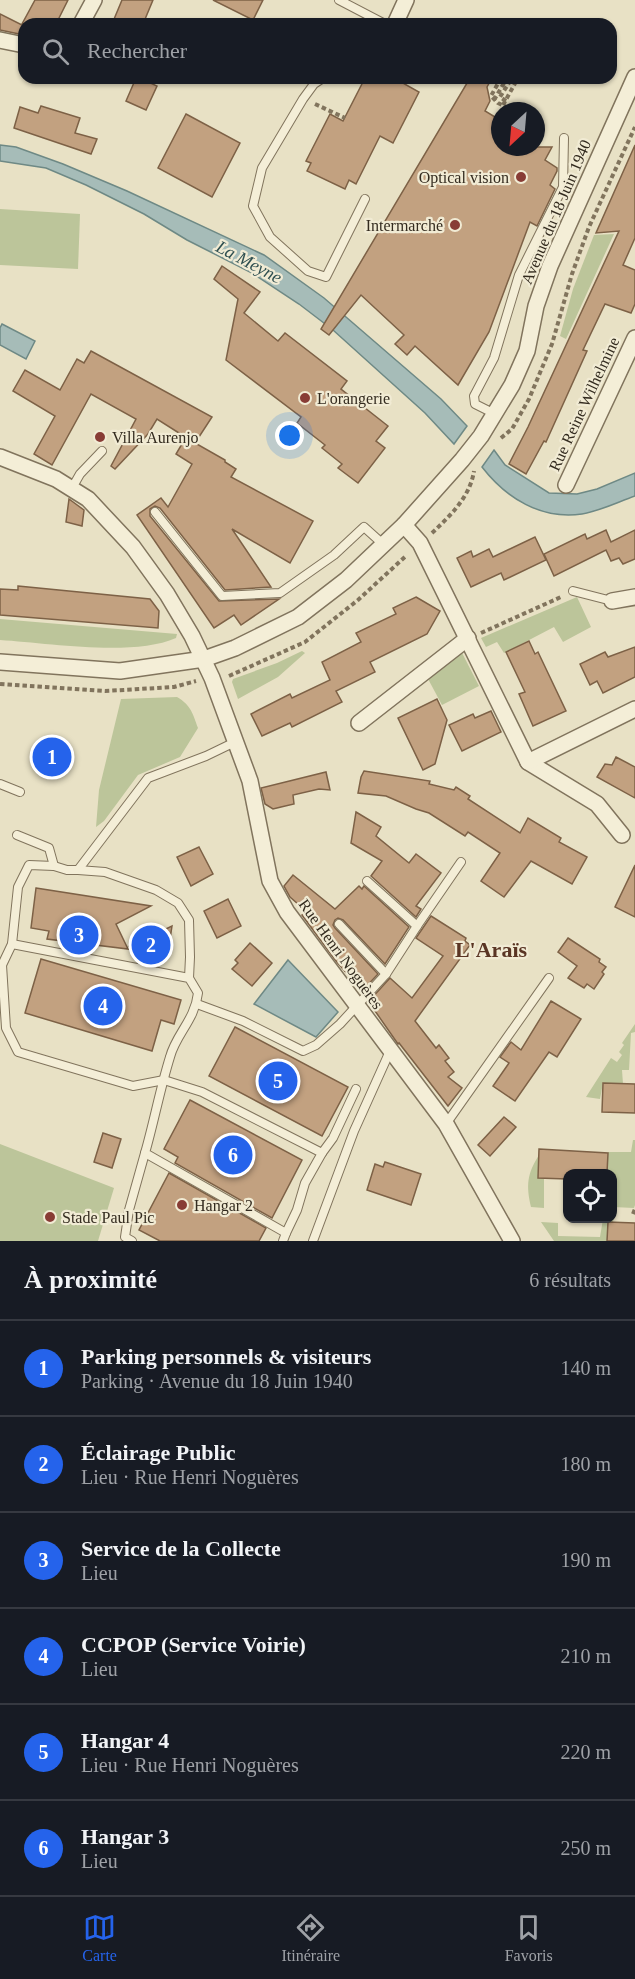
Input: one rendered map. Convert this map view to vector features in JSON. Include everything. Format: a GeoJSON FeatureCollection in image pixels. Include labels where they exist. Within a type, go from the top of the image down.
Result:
{"type":"FeatureCollection","features":[{"type":"Feature","properties":{"kind":"street"},"geometry":{"type":"LineString","coordinates":[[84,18],[94,0]]}},
{"type":"Feature","properties":{"kind":"street"},"geometry":{"type":"LineString","coordinates":[[398,18],[406,0]]}},
{"type":"Feature","properties":{"kind":"street"},"geometry":{"type":"LineString","coordinates":[[0,40],[18,44]]}},
{"type":"Feature","properties":{"kind":"street","name":"Avenue du 18 Juin 1940"},"geometry":{"type":"LineString","coordinates":[[0,662],[120,671],[204,659],[235,648],[298,617],[346,580],[384,545],[468,465],[482,436],[512,386],[526,351],[536,306],[550,266],[635,77]]}},
{"type":"Feature","properties":{"kind":"street","name":"Rue Reine Wilhelmine"},"geometry":{"type":"LineString","coordinates":[[566,485],[635,338]]}},
{"type":"Feature","properties":{"kind":"street","name":"Rue Henri Noguères"},"geometry":{"type":"LineString","coordinates":[[0,457],[56,479],[88,498],[133,547],[167,594],[204,659],[250,781],[270,881],[287,912],[446,1124],[512,1241]]}},
{"type":"Feature","properties":{"kind":"street"},"geometry":{"type":"LineString","coordinates":[[404,525],[420,543],[528,762],[597,804],[622,835]]}},
{"type":"Feature","properties":{"kind":"street"},"geometry":{"type":"LineString","coordinates":[[612,601],[635,597]]}},
{"type":"Feature","properties":{"kind":"street"},"geometry":{"type":"LineString","coordinates":[[359,723],[468,638]]}},
{"type":"Feature","properties":{"kind":"street"},"geometry":{"type":"LineString","coordinates":[[528,762],[635,709]]}},
{"type":"Feature","properties":{"kind":"lane"},"geometry":{"type":"LineString","coordinates":[[339,0],[374,18]]}},
{"type":"Feature","properties":{"kind":"lane"},"geometry":{"type":"LineString","coordinates":[[314,84],[262,168],[253,206],[270,237],[308,271],[326,277],[364,199]]}},
{"type":"Feature","properties":{"kind":"lane"},"geometry":{"type":"LineString","coordinates":[[495,414],[475,404],[474,396],[494,358],[519,275],[563,187],[564,138]]}},
{"type":"Feature","properties":{"kind":"lane"},"geometry":{"type":"LineString","coordinates":[[72,488],[80,474],[102,451]]}},
{"type":"Feature","properties":{"kind":"lane"},"geometry":{"type":"LineString","coordinates":[[155,512],[222,596],[280,593],[334,555],[364,527],[384,545]]}},
{"type":"Feature","properties":{"kind":"lane"},"geometry":{"type":"LineString","coordinates":[[573,591],[612,601]]}},
{"type":"Feature","properties":{"kind":"lane"},"geometry":{"type":"LineString","coordinates":[[78,870],[148,778],[206,756],[235,742]]}},
{"type":"Feature","properties":{"kind":"lane"},"geometry":{"type":"LineString","coordinates":[[0,784],[20,792]]}},
{"type":"Feature","properties":{"kind":"lane"},"geometry":{"type":"LineString","coordinates":[[17,835],[49,848],[54,866]]}},
{"type":"Feature","properties":{"kind":"lane"},"geometry":{"type":"LineString","coordinates":[[197,1004],[243,1021],[303,1051],[316,1045],[340,1024],[386,974],[461,862]]}},
{"type":"Feature","properties":{"kind":"lane"},"geometry":{"type":"LineString","coordinates":[[132,1241],[125,1237],[129,1210],[145,1154],[164,1080],[170,1054],[190,1021],[197,1004],[198,993],[189,978],[189,920],[178,903],[156,890],[105,872],[67,870],[54,866],[29,866],[18,887],[12,944],[1,966],[6,1028],[18,1052],[133,1086],[164,1080],[202,1092],[322,1153]]}},
{"type":"Feature","properties":{"kind":"lane"},"geometry":{"type":"LineString","coordinates":[[367,881],[417,926]]}},
{"type":"Feature","properties":{"kind":"lane"},"geometry":{"type":"LineString","coordinates":[[339,924],[386,974]]}},
{"type":"Feature","properties":{"kind":"lane"},"geometry":{"type":"LineString","coordinates":[[12,944],[189,978]]}},
{"type":"Feature","properties":{"kind":"lane"},"geometry":{"type":"LineString","coordinates":[[446,1124],[549,978]]}},
{"type":"Feature","properties":{"kind":"lane"},"geometry":{"type":"LineString","coordinates":[[313,1241],[354,1131],[390,1051]]}},
{"type":"Feature","properties":{"kind":"lane"},"geometry":{"type":"LineString","coordinates":[[145,1154],[285,1237],[297,1210],[305,1183],[333,1138],[356,1089]]}},
{"type":"Feature","properties":{"kind":"path"},"geometry":{"type":"LineString","coordinates":[[498,84],[491,96],[494,100],[501,102]]}},
{"type":"Feature","properties":{"kind":"path"},"geometry":{"type":"LineString","coordinates":[[494,100],[503,84]]}},
{"type":"Feature","properties":{"kind":"path"},"geometry":{"type":"LineString","coordinates":[[503,102],[500,98],[508,84]]}},
{"type":"Feature","properties":{"kind":"path"},"geometry":{"type":"LineString","coordinates":[[505,102],[515,84]]}},
{"type":"Feature","properties":{"kind":"path"},"geometry":{"type":"LineString","coordinates":[[303,99],[345,118]]}},
{"type":"Feature","properties":{"kind":"path"},"geometry":{"type":"LineString","coordinates":[[512,429],[529,399],[552,344],[572,274],[589,227],[635,127]]}},
{"type":"Feature","properties":{"kind":"path"},"geometry":{"type":"LineString","coordinates":[[427,537],[453,512],[472,485],[468,465]]}},
{"type":"Feature","properties":{"kind":"path"},"geometry":{"type":"LineString","coordinates":[[468,638],[573,591]]}},
{"type":"Feature","properties":{"kind":"path"},"geometry":{"type":"LineString","coordinates":[[633,1214],[635,1209]]}},
{"type":"Feature","properties":{"kind":"green space"},"geometry":{"type":"Polygon","coordinates":[[[0,209],[80,214],[78,269],[0,265],[0,209]]]}},
{"type":"Feature","properties":{"kind":"green space"},"geometry":{"type":"Polygon","coordinates":[[[614,234],[566,339],[560,336],[573,289],[594,235],[614,234]]]}},
{"type":"Feature","properties":{"kind":"green space"},"geometry":{"type":"Polygon","coordinates":[[[577,597],[591,627],[563,642],[554,627],[504,653],[497,642],[486,647],[481,638],[577,597]]]}},
{"type":"Feature","properties":{"kind":"green space"},"geometry":{"type":"Polygon","coordinates":[[[0,619],[177,634],[176,638],[158,644],[137,647],[65,646],[0,640],[0,619]]]}},
{"type":"Feature","properties":{"kind":"green space"},"geometry":{"type":"Polygon","coordinates":[[[460,649],[479,686],[442,705],[427,677],[460,649]]]}},
{"type":"Feature","properties":{"kind":"green space"},"geometry":{"type":"Polygon","coordinates":[[[302,651],[305,653],[278,677],[238,699],[233,679],[302,651]]]}},
{"type":"Feature","properties":{"kind":"green space"},"geometry":{"type":"Polygon","coordinates":[[[177,697],[193,714],[198,728],[180,757],[138,775],[104,821],[96,827],[99,790],[121,699],[177,697]]]}},
{"type":"Feature","properties":{"kind":"green space"},"geometry":{"type":"Polygon","coordinates":[[[635,1024],[635,1032],[631,1033],[629,1070],[622,1070],[623,1084],[603,1083],[600,1099],[586,1097],[611,1058],[617,1062],[622,1055],[619,1052],[624,1045],[622,1043],[635,1024]]]}},
{"type":"Feature","properties":{"kind":"green space"},"geometry":{"type":"Polygon","coordinates":[[[633,1140],[635,1140],[635,1205],[634,1208],[617,1207],[617,1169],[608,1169],[608,1152],[631,1152],[633,1140]]]}},
{"type":"Feature","properties":{"kind":"green space","name":"Stade Paul Pic"},"geometry":{"type":"Polygon","coordinates":[[[0,1144],[114,1188],[98,1241],[0,1241],[0,1144]]]}},
{"type":"Feature","properties":{"kind":"green space"},"geometry":{"type":"Polygon","coordinates":[[[539,1155],[538,1178],[544,1178],[544,1208],[531,1207],[528,1192],[530,1174],[539,1155]]]}},
{"type":"Feature","properties":{"kind":"green space"},"geometry":{"type":"Polygon","coordinates":[[[541,1222],[558,1223],[558,1236],[600,1237],[602,1223],[612,1223],[607,1241],[554,1241],[541,1222]]]}},
{"type":"Feature","properties":{"kind":"water","name":"La Meyne"},"geometry":{"type":"Polygon","coordinates":[[[0,145],[16,147],[63,164],[264,255],[324,298],[441,399],[467,426],[454,444],[425,413],[333,330],[252,273],[86,185],[46,168],[0,161],[0,145]]]}},
{"type":"Feature","properties":{"kind":"water"},"geometry":{"type":"Polygon","coordinates":[[[2,324],[35,341],[26,359],[0,345],[2,324]]]}},
{"type":"Feature","properties":{"kind":"water"},"geometry":{"type":"Polygon","coordinates":[[[494,450],[505,465],[549,493],[577,494],[597,489],[635,473],[635,496],[582,514],[552,514],[539,510],[513,497],[482,467],[494,450]]]}},
{"type":"Feature","properties":{"kind":"water"},"geometry":{"type":"Polygon","coordinates":[[[288,960],[338,1012],[316,1037],[254,1004],[288,960]]]}},
{"type":"Feature","properties":{"kind":"building"},"geometry":{"type":"Polygon","coordinates":[[[35,0],[68,0],[59,18],[25,18],[35,0]]]}},
{"type":"Feature","properties":{"kind":"building"},"geometry":{"type":"Polygon","coordinates":[[[122,0],[153,0],[146,18],[114,18],[122,0]]]}},
{"type":"Feature","properties":{"kind":"building"},"geometry":{"type":"Polygon","coordinates":[[[213,0],[263,0],[254,18],[249,18],[213,0]]]}},
{"type":"Feature","properties":{"kind":"building"},"geometry":{"type":"Polygon","coordinates":[[[0,14],[18,23],[18,34],[0,30],[0,14]]]}},
{"type":"Feature","properties":{"kind":"building"},"geometry":{"type":"Polygon","coordinates":[[[133,84],[157,86],[146,110],[126,101],[133,84]]]}},
{"type":"Feature","properties":{"kind":"building"},"geometry":{"type":"Polygon","coordinates":[[[362,84],[405,84],[419,92],[393,143],[380,136],[356,184],[349,180],[345,189],[307,171],[311,163],[306,161],[330,114],[343,121],[362,84]]]}},
{"type":"Feature","properties":{"kind":"building"},"geometry":{"type":"Polygon","coordinates":[[[466,84],[489,84],[487,87],[490,101],[485,111],[491,115],[491,156],[545,156],[545,147],[552,147],[545,160],[557,168],[557,171],[550,185],[555,189],[537,226],[530,222],[489,332],[458,385],[415,346],[407,355],[395,344],[404,335],[361,295],[329,335],[321,329],[466,84]]]}},
{"type":"Feature","properties":{"kind":"building"},"geometry":{"type":"Polygon","coordinates":[[[41,106],[80,118],[75,133],[97,139],[91,154],[14,128],[20,107],[38,113],[41,106]]]}},
{"type":"Feature","properties":{"kind":"building"},"geometry":{"type":"Polygon","coordinates":[[[186,114],[240,143],[212,197],[158,168],[186,114]]]}},
{"type":"Feature","properties":{"kind":"building"},"geometry":{"type":"Polygon","coordinates":[[[635,145],[635,238],[623,265],[635,270],[635,304],[631,313],[605,304],[583,350],[587,351],[546,442],[544,441],[526,474],[509,464],[619,231],[596,233],[635,145]]]}},
{"type":"Feature","properties":{"kind":"building","name":"L'orangerie"},"geometry":{"type":"Polygon","coordinates":[[[222,266],[260,292],[244,313],[278,341],[285,333],[347,381],[341,389],[388,426],[376,441],[385,448],[358,483],[338,468],[342,464],[322,448],[325,445],[297,423],[301,417],[226,360],[238,299],[214,279],[222,266]]]}},
{"type":"Feature","properties":{"kind":"building"},"geometry":{"type":"Polygon","coordinates":[[[91,351],[212,417],[195,443],[236,469],[231,477],[313,521],[290,563],[232,529],[271,587],[225,590],[160,508],[155,506],[150,509],[150,516],[219,601],[279,599],[241,625],[234,615],[214,628],[137,515],[161,498],[168,507],[192,464],[176,454],[186,437],[157,419],[148,434],[115,469],[111,466],[136,419],[91,394],[52,465],[34,454],[55,416],[13,391],[25,370],[60,390],[77,359],[84,363],[91,351]]]}},
{"type":"Feature","properties":{"kind":"building"},"geometry":{"type":"Polygon","coordinates":[[[69,499],[84,510],[82,526],[66,522],[69,499]]]}},
{"type":"Feature","properties":{"kind":"building"},"geometry":{"type":"Polygon","coordinates":[[[606,530],[611,542],[635,530],[635,559],[623,564],[619,558],[611,561],[606,550],[554,576],[544,554],[585,534],[587,539],[606,530]]]}},
{"type":"Feature","properties":{"kind":"building"},"geometry":{"type":"Polygon","coordinates":[[[535,537],[546,560],[504,580],[501,573],[471,587],[457,558],[471,551],[473,557],[489,549],[493,557],[535,537]]]}},
{"type":"Feature","properties":{"kind":"building"},"geometry":{"type":"Polygon","coordinates":[[[18,586],[150,599],[159,611],[158,628],[0,615],[0,589],[18,590],[18,586]]]}},
{"type":"Feature","properties":{"kind":"building"},"geometry":{"type":"Polygon","coordinates":[[[416,597],[440,611],[427,634],[370,662],[375,672],[336,691],[342,702],[292,727],[290,723],[262,736],[251,714],[290,694],[292,698],[330,680],[322,662],[361,642],[356,633],[396,614],[393,608],[416,597]]]}},
{"type":"Feature","properties":{"kind":"building"},"geometry":{"type":"Polygon","coordinates":[[[529,641],[535,654],[538,652],[566,711],[533,726],[519,694],[525,692],[506,652],[529,641]]]}},
{"type":"Feature","properties":{"kind":"building"},"geometry":{"type":"Polygon","coordinates":[[[635,647],[635,677],[603,693],[597,681],[590,685],[580,664],[605,652],[608,657],[635,647]]]}},
{"type":"Feature","properties":{"kind":"building"},"geometry":{"type":"Polygon","coordinates":[[[437,699],[447,720],[435,764],[423,770],[398,718],[437,699]]]}},
{"type":"Feature","properties":{"kind":"building"},"geometry":{"type":"Polygon","coordinates":[[[491,711],[501,732],[462,751],[449,725],[473,714],[475,718],[491,711]]]}},
{"type":"Feature","properties":{"kind":"building"},"geometry":{"type":"Polygon","coordinates":[[[616,757],[635,767],[635,798],[597,777],[605,764],[612,765],[616,757]]]}},
{"type":"Feature","properties":{"kind":"building"},"geometry":{"type":"Polygon","coordinates":[[[364,771],[430,781],[429,784],[454,790],[456,787],[470,796],[468,799],[520,833],[528,818],[561,838],[559,842],[587,857],[572,884],[531,861],[504,897],[481,881],[500,853],[468,832],[465,836],[429,813],[386,796],[358,793],[364,771]]]}},
{"type":"Feature","properties":{"kind":"building"},"geometry":{"type":"Polygon","coordinates":[[[326,772],[330,790],[319,789],[293,795],[294,804],[273,809],[265,804],[261,788],[326,772]]]}},
{"type":"Feature","properties":{"kind":"building"},"geometry":{"type":"Polygon","coordinates":[[[356,812],[381,827],[376,836],[409,863],[416,854],[441,873],[416,906],[421,909],[416,917],[371,876],[382,861],[351,843],[356,812]]]}},
{"type":"Feature","properties":{"kind":"building"},"geometry":{"type":"Polygon","coordinates":[[[199,847],[213,874],[191,886],[177,857],[199,847]]]}},
{"type":"Feature","properties":{"kind":"building"},"geometry":{"type":"Polygon","coordinates":[[[635,865],[635,917],[615,907],[635,865]]]}},
{"type":"Feature","properties":{"kind":"building"},"geometry":{"type":"Polygon","coordinates":[[[293,875],[335,909],[359,886],[362,889],[364,886],[409,927],[385,964],[343,920],[338,918],[335,920],[333,925],[335,928],[378,974],[362,991],[336,961],[302,915],[306,911],[290,897],[284,886],[293,875]]]}},
{"type":"Feature","properties":{"kind":"building"},"geometry":{"type":"Polygon","coordinates":[[[36,888],[151,906],[116,924],[128,949],[47,939],[49,931],[31,928],[36,888]]]}},
{"type":"Feature","properties":{"kind":"building"},"geometry":{"type":"Polygon","coordinates":[[[228,899],[241,926],[217,938],[204,911],[228,899]]]}},
{"type":"Feature","properties":{"kind":"building"},"geometry":{"type":"Polygon","coordinates":[[[431,916],[466,938],[465,941],[470,945],[415,1021],[436,1048],[439,1045],[449,1058],[445,1061],[454,1072],[448,1077],[462,1088],[448,1106],[398,1044],[370,1000],[390,978],[412,998],[443,956],[416,938],[431,916]]]}},
{"type":"Feature","properties":{"kind":"building"},"geometry":{"type":"Polygon","coordinates":[[[172,926],[168,952],[130,946],[172,926]]]}},
{"type":"Feature","properties":{"kind":"building"},"geometry":{"type":"Polygon","coordinates":[[[568,938],[600,959],[599,962],[606,967],[594,989],[587,984],[584,988],[568,978],[577,966],[558,952],[568,938]]]}},
{"type":"Feature","properties":{"kind":"building"},"geometry":{"type":"Polygon","coordinates":[[[250,943],[272,963],[252,986],[232,969],[238,963],[235,960],[250,943]]]}},
{"type":"Feature","properties":{"kind":"building"},"geometry":{"type":"Polygon","coordinates":[[[41,959],[181,1000],[174,1024],[161,1020],[152,1051],[25,1013],[41,959]]]}},
{"type":"Feature","properties":{"kind":"building"},"geometry":{"type":"Polygon","coordinates":[[[551,1001],[581,1019],[557,1057],[549,1052],[515,1101],[493,1086],[509,1063],[500,1057],[511,1042],[521,1050],[551,1001]]]}},
{"type":"Feature","properties":{"kind":"building"},"geometry":{"type":"Polygon","coordinates":[[[235,1027],[348,1087],[322,1136],[209,1076],[235,1027]]]}},
{"type":"Feature","properties":{"kind":"building"},"geometry":{"type":"Polygon","coordinates":[[[603,1083],[635,1084],[635,1113],[602,1112],[603,1083]]]}},
{"type":"Feature","properties":{"kind":"building"},"geometry":{"type":"Polygon","coordinates":[[[190,1100],[302,1160],[272,1218],[175,1163],[178,1157],[164,1149],[190,1100]]]}},
{"type":"Feature","properties":{"kind":"building"},"geometry":{"type":"Polygon","coordinates":[[[504,1117],[516,1127],[490,1156],[478,1145],[504,1117]]]}},
{"type":"Feature","properties":{"kind":"building"},"geometry":{"type":"Polygon","coordinates":[[[103,1133],[121,1139],[112,1168],[94,1162],[103,1133]]]}},
{"type":"Feature","properties":{"kind":"building"},"geometry":{"type":"Polygon","coordinates":[[[539,1149],[608,1153],[607,1169],[563,1169],[563,1179],[538,1178],[539,1149]]]}},
{"type":"Feature","properties":{"kind":"building"},"geometry":{"type":"Polygon","coordinates":[[[385,1162],[421,1174],[411,1205],[367,1190],[375,1164],[383,1167],[385,1162]]]}},
{"type":"Feature","properties":{"kind":"building","name":"Hangar 2"},"geometry":{"type":"Polygon","coordinates":[[[169,1173],[266,1228],[259,1241],[160,1241],[139,1230],[169,1173]]]}},
{"type":"Feature","properties":{"kind":"building"},"geometry":{"type":"Polygon","coordinates":[[[608,1223],[635,1223],[635,1241],[607,1241],[608,1223]]]}},
{"type":"Feature","properties":{"kind":"place","name":"Optical vision"},"geometry":{"type":"Point","coordinates":[521,177]}},
{"type":"Feature","properties":{"kind":"place","name":"Intermarché"},"geometry":{"type":"Point","coordinates":[455,225]}},
{"type":"Feature","properties":{"kind":"place","name":"L'orangerie"},"geometry":{"type":"Point","coordinates":[305,398]}},
{"type":"Feature","properties":{"kind":"place","name":"Villa Aurenjo"},"geometry":{"type":"Point","coordinates":[100,437]}},
{"type":"Feature","properties":{"kind":"place","name":"Parking personnels & visiteurs"},"geometry":{"type":"Point","coordinates":[52,757]}},
{"type":"Feature","properties":{"kind":"place","name":"Service de la Collecte"},"geometry":{"type":"Point","coordinates":[79,935]}},
{"type":"Feature","properties":{"kind":"place","name":"Éclairage Public"},"geometry":{"type":"Point","coordinates":[151,945]}},
{"type":"Feature","properties":{"kind":"place","name":"CCPOP (Service Voirie)"},"geometry":{"type":"Point","coordinates":[103,1006]}},
{"type":"Feature","properties":{"kind":"place","name":"Hangar 4"},"geometry":{"type":"Point","coordinates":[278,1081]}},
{"type":"Feature","properties":{"kind":"place","name":"Hangar 3"},"geometry":{"type":"Point","coordinates":[233,1155]}},
{"type":"Feature","properties":{"kind":"place","name":"Hangar 2"},"geometry":{"type":"Point","coordinates":[182,1205]}},
{"type":"Feature","properties":{"kind":"place","name":"Stade Paul Pic"},"geometry":{"type":"Point","coordinates":[50,1217]}},
{"type":"Feature","properties":{"kind":"district","name":"L'Araïs"},"geometry":{"type":"Point","coordinates":[491,949]}}]}
